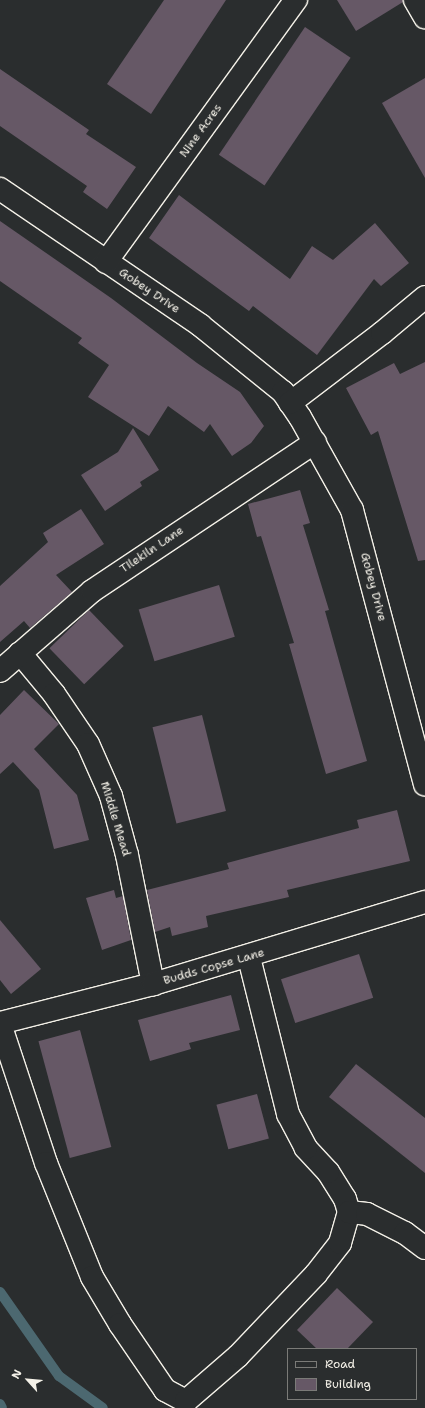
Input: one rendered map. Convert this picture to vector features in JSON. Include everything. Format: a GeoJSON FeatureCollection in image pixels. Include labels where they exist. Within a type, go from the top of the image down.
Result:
{"type":"FeatureCollection","features":[{"type":"Feature","properties":{"kind":"street","name":"Nine Acres"},"geometry":{"type":"LineString","coordinates":[[106,262],[296,0]]}},
{"type":"Feature","properties":{"kind":"street"},"geometry":{"type":"LineString","coordinates":[[415,0],[425,17]]}},
{"type":"Feature","properties":{"kind":"street","name":"Gobey Drive"},"geometry":{"type":"LineString","coordinates":[[0,189],[200,325],[283,392],[315,442],[352,510],[425,784]]}},
{"type":"Feature","properties":{"kind":"street"},"geometry":{"type":"LineString","coordinates":[[290,403],[370,343],[425,297]]}},
{"type":"Feature","properties":{"kind":"street","name":"Tilekiln Lane"},"geometry":{"type":"LineString","coordinates":[[0,671],[92,591],[315,442]]}},
{"type":"Feature","properties":{"kind":"street","name":"Middle Mead"},"geometry":{"type":"LineString","coordinates":[[20,653],[54,694],[88,744],[111,796],[127,855],[154,984]]}},
{"type":"Feature","properties":{"kind":"street","name":"Budds Copse Lane"},"geometry":{"type":"LineString","coordinates":[[0,1024],[154,984],[425,902]]}},
{"type":"Feature","properties":{"kind":"street"},"geometry":{"type":"LineString","coordinates":[[0,1024],[46,1162],[92,1277],[120,1324],[165,1390],[186,1401],[238,1356],[316,1274],[340,1243],[349,1212],[345,1199],[328,1172],[306,1148],[288,1114],[250,956]]}},
{"type":"Feature","properties":{"kind":"street"},"geometry":{"type":"LineString","coordinates":[[349,1212],[367,1214],[405,1234],[425,1248]]}},
{"type":"Feature","properties":{"kind":"building"},"geometry":{"type":"Polygon","coordinates":[[[164,0],[226,0],[151,114],[107,84],[164,0]]]}},
{"type":"Feature","properties":{"kind":"building"},"geometry":{"type":"Polygon","coordinates":[[[337,0],[403,0],[403,2],[356,31],[337,0]]]}},
{"type":"Feature","properties":{"kind":"building"},"geometry":{"type":"Polygon","coordinates":[[[305,27],[351,58],[264,185],[219,155],[305,27]]]}},
{"type":"Feature","properties":{"kind":"building"},"geometry":{"type":"Polygon","coordinates":[[[0,69],[89,130],[86,134],[136,167],[107,209],[83,192],[87,186],[0,126],[0,69]]]}},
{"type":"Feature","properties":{"kind":"building"},"geometry":{"type":"Polygon","coordinates":[[[425,78],[425,178],[382,103],[425,78]]]}},
{"type":"Feature","properties":{"kind":"building"},"geometry":{"type":"Polygon","coordinates":[[[179,195],[290,279],[312,246],[333,260],[375,223],[409,263],[381,286],[374,279],[317,355],[253,306],[249,311],[149,238],[179,195]]]}},
{"type":"Feature","properties":{"kind":"building"},"geometry":{"type":"Polygon","coordinates":[[[0,221],[111,298],[197,363],[240,392],[264,426],[251,443],[232,456],[210,424],[204,432],[168,406],[149,436],[88,397],[109,365],[78,343],[82,338],[0,281],[0,221]]]}},
{"type":"Feature","properties":{"kind":"building"},"geometry":{"type":"Polygon","coordinates":[[[425,362],[425,560],[418,561],[378,431],[371,435],[346,388],[394,363],[400,374],[425,362]]]}},
{"type":"Feature","properties":{"kind":"building"},"geometry":{"type":"Polygon","coordinates":[[[133,428],[159,470],[140,482],[142,486],[105,511],[81,475],[118,452],[133,428]]]}},
{"type":"Feature","properties":{"kind":"building"},"geometry":{"type":"Polygon","coordinates":[[[300,490],[310,523],[303,525],[329,610],[325,611],[367,761],[326,774],[289,644],[294,643],[261,536],[257,537],[248,504],[300,490]]]}},
{"type":"Feature","properties":{"kind":"building"},"geometry":{"type":"Polygon","coordinates":[[[81,509],[104,544],[56,575],[72,592],[30,628],[24,621],[0,642],[0,586],[48,542],[43,533],[81,509]]]}},
{"type":"Feature","properties":{"kind":"building"},"geometry":{"type":"Polygon","coordinates":[[[219,585],[235,637],[154,661],[139,610],[219,585]]]}},
{"type":"Feature","properties":{"kind":"building"},"geometry":{"type":"Polygon","coordinates":[[[89,610],[124,646],[84,684],[49,648],[89,610]]]}},
{"type":"Feature","properties":{"kind":"building"},"geometry":{"type":"Polygon","coordinates":[[[24,690],[59,724],[34,749],[77,795],[89,840],[54,849],[39,790],[13,762],[0,774],[0,715],[24,690]]]}},
{"type":"Feature","properties":{"kind":"building"},"geometry":{"type":"Polygon","coordinates":[[[202,715],[226,811],[176,823],[153,727],[202,715]]]}},
{"type":"Feature","properties":{"kind":"building"},"geometry":{"type":"Polygon","coordinates":[[[397,810],[410,861],[287,890],[289,897],[206,916],[208,927],[172,936],[170,927],[155,932],[147,890],[229,869],[227,863],[359,828],[357,820],[397,810]]]}},
{"type":"Feature","properties":{"kind":"building"},"geometry":{"type":"Polygon","coordinates":[[[114,890],[116,898],[123,896],[131,940],[102,950],[86,898],[114,890]]]}},
{"type":"Feature","properties":{"kind":"building"},"geometry":{"type":"Polygon","coordinates":[[[0,920],[41,969],[11,994],[0,980],[0,920]]]}},
{"type":"Feature","properties":{"kind":"building"},"geometry":{"type":"Polygon","coordinates":[[[359,954],[373,998],[295,1023],[281,979],[359,954]]]}},
{"type":"Feature","properties":{"kind":"building"},"geometry":{"type":"Polygon","coordinates":[[[231,995],[240,1030],[189,1043],[191,1049],[150,1061],[138,1020],[231,995]]]}},
{"type":"Feature","properties":{"kind":"building"},"geometry":{"type":"Polygon","coordinates":[[[80,1030],[111,1147],[70,1158],[38,1041],[80,1030]]]}},
{"type":"Feature","properties":{"kind":"building"},"geometry":{"type":"Polygon","coordinates":[[[356,1064],[425,1118],[425,1173],[329,1097],[356,1064]]]}},
{"type":"Feature","properties":{"kind":"building"},"geometry":{"type":"Polygon","coordinates":[[[257,1094],[269,1138],[228,1149],[216,1105],[257,1094]]]}},
{"type":"Feature","properties":{"kind":"building"},"geometry":{"type":"Polygon","coordinates":[[[337,1288],[373,1322],[348,1348],[316,1348],[297,1330],[337,1288]]]}},
{"type":"Feature","properties":{"kind":"waterway"},"geometry":{"type":"LineString","coordinates":[[0,1292],[59,1376],[103,1408]]}},
{"type":"Feature","properties":{"kind":"waterway"},"geometry":{"type":"LineString","coordinates":[[0,1404],[2,1408]]}}]}
